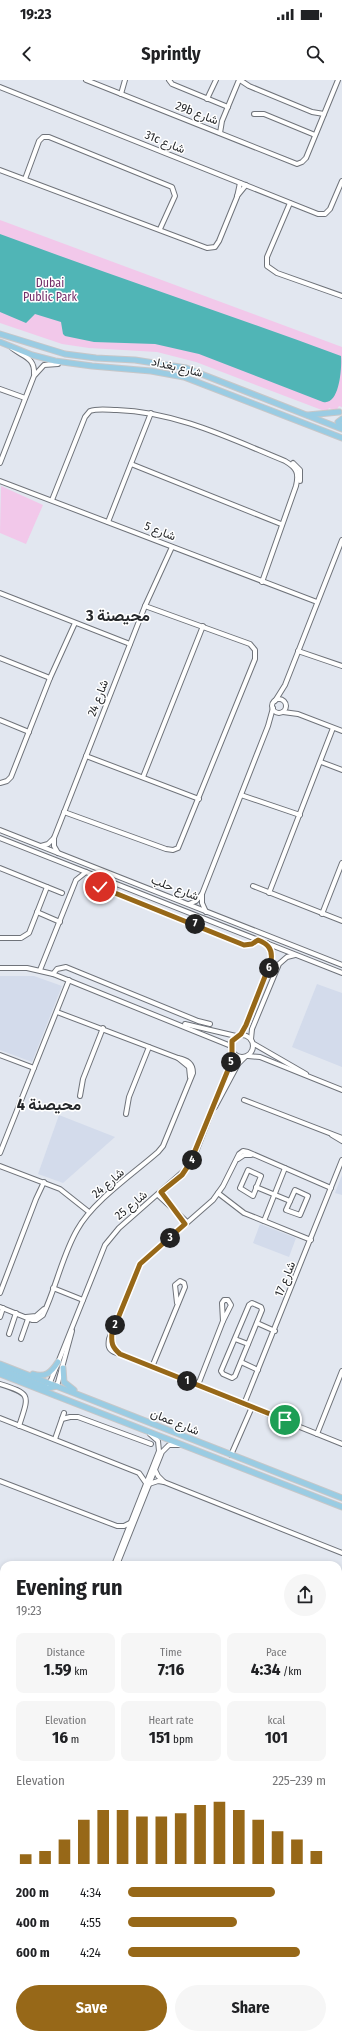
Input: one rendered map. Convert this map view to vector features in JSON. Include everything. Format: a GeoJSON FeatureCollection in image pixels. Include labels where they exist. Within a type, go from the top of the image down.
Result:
{"type":"FeatureCollection","features":[{"type":"Feature","properties":{"kind":"main road","name":"شارع بغداد"},"geometry":{"type":"LineString","coordinates":[[0,334],[66,354],[96,358],[152,362],[186,368],[342,428]]}},
{"type":"Feature","properties":{"kind":"main road","name":"شارع بغداد"},"geometry":{"type":"LineString","coordinates":[[0,342],[38,356],[67,363],[151,370],[184,377],[342,438]]}},
{"type":"Feature","properties":{"kind":"main road"},"geometry":{"type":"LineString","coordinates":[[307,415],[339,412]]}},
{"type":"Feature","properties":{"kind":"main road"},"geometry":{"type":"LineString","coordinates":[[342,419],[338,422],[342,428]]}},
{"type":"Feature","properties":{"kind":"main road"},"geometry":{"type":"LineString","coordinates":[[12,1369],[43,1375],[51,1372],[58,1362]]}},
{"type":"Feature","properties":{"kind":"main road","name":"شارع عمان"},"geometry":{"type":"LineString","coordinates":[[0,1364],[48,1387],[140,1427],[342,1507]]}},
{"type":"Feature","properties":{"kind":"main road"},"geometry":{"type":"LineString","coordinates":[[63,1368],[63,1378],[66,1384],[90,1399]]}},
{"type":"Feature","properties":{"kind":"main road"},"geometry":{"type":"LineString","coordinates":[[0,1369],[48,1387],[57,1386]]}},
{"type":"Feature","properties":{"kind":"main road","name":"شارع عمان"},"geometry":{"type":"LineString","coordinates":[[0,1375],[48,1387]]}},
{"type":"Feature","properties":{"kind":"main road","name":"شارع عمان"},"geometry":{"type":"LineString","coordinates":[[57,1386],[341,1497]]}},
{"type":"Feature","properties":{"kind":"street","name":"29b شارع"},"geometry":{"type":"LineString","coordinates":[[86,80],[291,163],[300,163],[306,158],[315,136]]}},
{"type":"Feature","properties":{"kind":"street"},"geometry":{"type":"LineString","coordinates":[[169,80],[175,86],[228,107]]}},
{"type":"Feature","properties":{"kind":"street"},"geometry":{"type":"LineString","coordinates":[[207,99],[216,80]]}},
{"type":"Feature","properties":{"kind":"street"},"geometry":{"type":"LineString","coordinates":[[254,114],[264,114],[315,136],[338,80]]}},
{"type":"Feature","properties":{"kind":"street"},"geometry":{"type":"LineString","coordinates":[[116,92],[124,81]]}},
{"type":"Feature","properties":{"kind":"street"},"geometry":{"type":"LineString","coordinates":[[121,94],[124,81]]}},
{"type":"Feature","properties":{"kind":"street"},"geometry":{"type":"LineString","coordinates":[[218,133],[239,81],[323,116]]}},
{"type":"Feature","properties":{"kind":"street","name":"31c شارع"},"geometry":{"type":"LineString","coordinates":[[0,88],[322,215],[330,209],[342,180]]}},
{"type":"Feature","properties":{"kind":"street"},"geometry":{"type":"LineString","coordinates":[[25,179],[39,141],[43,137],[54,140],[166,184],[174,189],[175,194],[160,229]]}},
{"type":"Feature","properties":{"kind":"street"},"geometry":{"type":"LineString","coordinates":[[0,170],[160,229],[207,248],[215,247],[222,236],[237,197],[240,183]]}},
{"type":"Feature","properties":{"kind":"street"},"geometry":{"type":"LineString","coordinates":[[237,197],[246,185]]}},
{"type":"Feature","properties":{"kind":"street"},"geometry":{"type":"LineString","coordinates":[[288,202],[266,257],[266,263],[269,268],[277,273],[342,296]]}},
{"type":"Feature","properties":{"kind":"street"},"geometry":{"type":"LineString","coordinates":[[10,346],[31,360],[34,368],[34,376]]}},
{"type":"Feature","properties":{"kind":"street"},"geometry":{"type":"LineString","coordinates":[[0,463],[34,376],[41,366],[47,363],[67,363]]}},
{"type":"Feature","properties":{"kind":"street"},"geometry":{"type":"LineString","coordinates":[[0,389],[25,399]]}},
{"type":"Feature","properties":{"kind":"street"},"geometry":{"type":"LineString","coordinates":[[54,500],[88,412],[96,410],[151,413],[177,419],[285,461],[294,463],[300,470],[301,477],[281,524],[260,581]]}},
{"type":"Feature","properties":{"kind":"street"},"geometry":{"type":"LineString","coordinates":[[108,522],[151,413]]}},
{"type":"Feature","properties":{"kind":"street"},"geometry":{"type":"LineString","coordinates":[[131,464],[281,524]]}},
{"type":"Feature","properties":{"kind":"street","name":"شارع 5"},"geometry":{"type":"LineString","coordinates":[[0,479],[317,604]]}},
{"type":"Feature","properties":{"kind":"street"},"geometry":{"type":"LineString","coordinates":[[188,905],[196,901],[202,894],[268,726],[275,701],[285,685],[342,540]]}},
{"type":"Feature","properties":{"kind":"street","name":"شارع 24"},"geometry":{"type":"LineString","coordinates":[[54,838],[146,604],[171,546]]}},
{"type":"Feature","properties":{"kind":"street"},"geometry":{"type":"LineString","coordinates":[[0,593],[130,645]]}},
{"type":"Feature","properties":{"kind":"street"},"geometry":{"type":"LineString","coordinates":[[65,810],[166,849],[176,849],[180,845],[255,659],[255,650],[250,644],[146,604]]}},
{"type":"Feature","properties":{"kind":"street"},"geometry":{"type":"LineString","coordinates":[[1,783],[11,777],[73,622]]}},
{"type":"Feature","properties":{"kind":"street"},"geometry":{"type":"LineString","coordinates":[[143,777],[203,626]]}},
{"type":"Feature","properties":{"kind":"street"},"geometry":{"type":"LineString","coordinates":[[299,649],[342,666]]}},
{"type":"Feature","properties":{"kind":"street"},"geometry":{"type":"LineString","coordinates":[[0,658],[50,678]]}},
{"type":"Feature","properties":{"kind":"street"},"geometry":{"type":"LineString","coordinates":[[268,726],[273,718],[281,713],[286,704],[284,696],[285,685]]}},
{"type":"Feature","properties":{"kind":"street"},"geometry":{"type":"LineString","coordinates":[[275,701],[280,700],[298,714]]}},
{"type":"Feature","properties":{"kind":"street"},"geometry":{"type":"LineString","coordinates":[[273,708],[281,713],[298,714],[342,731]]}},
{"type":"Feature","properties":{"kind":"street"},"geometry":{"type":"LineString","coordinates":[[0,720],[29,732]]}},
{"type":"Feature","properties":{"kind":"street"},"geometry":{"type":"LineString","coordinates":[[269,893],[334,728]]}},
{"type":"Feature","properties":{"kind":"street"},"geometry":{"type":"LineString","coordinates":[[87,755],[199,799]]}},
{"type":"Feature","properties":{"kind":"street"},"geometry":{"type":"LineString","coordinates":[[321,762],[342,770]]}},
{"type":"Feature","properties":{"kind":"street"},"geometry":{"type":"LineString","coordinates":[[242,793],[300,816]]}},
{"type":"Feature","properties":{"kind":"street","name":"شارع حلب"},"geometry":{"type":"LineString","coordinates":[[0,830],[342,965]]}},
{"type":"Feature","properties":{"kind":"street","name":"شارع حلب"},"geometry":{"type":"LineString","coordinates":[[0,838],[342,973]]}},
{"type":"Feature","properties":{"kind":"street"},"geometry":{"type":"LineString","coordinates":[[40,846],[48,844],[54,838]]}},
{"type":"Feature","properties":{"kind":"street"},"geometry":{"type":"LineString","coordinates":[[54,838],[54,846],[58,853]]}},
{"type":"Feature","properties":{"kind":"street"},"geometry":{"type":"LineString","coordinates":[[322,914],[342,863]]}},
{"type":"Feature","properties":{"kind":"street"},"geometry":{"type":"LineString","coordinates":[[0,868],[62,893]]}},
{"type":"Feature","properties":{"kind":"street"},"geometry":{"type":"LineString","coordinates":[[41,970],[76,880],[75,868]]}},
{"type":"Feature","properties":{"kind":"street"},"geometry":{"type":"LineString","coordinates":[[76,880],[86,872]]}},
{"type":"Feature","properties":{"kind":"street"},"geometry":{"type":"LineString","coordinates":[[92,874],[96,883],[100,887],[244,945],[252,944],[258,940]]}},
{"type":"Feature","properties":{"kind":"street"},"geometry":{"type":"LineString","coordinates":[[253,886],[342,921]]}},
{"type":"Feature","properties":{"kind":"street"},"geometry":{"type":"LineString","coordinates":[[0,938],[21,938],[30,931],[47,887]]}},
{"type":"Feature","properties":{"kind":"street"},"geometry":{"type":"LineString","coordinates":[[202,894],[202,903],[206,912]]}},
{"type":"Feature","properties":{"kind":"street"},"geometry":{"type":"LineString","coordinates":[[37,912],[60,922]]}},
{"type":"Feature","properties":{"kind":"street"},"geometry":{"type":"LineString","coordinates":[[267,943],[271,952],[271,961],[248,1022],[241,1034],[236,1036],[232,1041],[232,1052],[236,1056],[260,1057],[342,1090]]}},
{"type":"Feature","properties":{"kind":"street"},"geometry":{"type":"LineString","coordinates":[[251,1039],[252,1029],[279,964],[287,957],[297,955]]}},
{"type":"Feature","properties":{"kind":"street"},"geometry":{"type":"LineString","coordinates":[[0,968],[20,967],[41,970],[53,974],[231,1046]]}},
{"type":"Feature","properties":{"kind":"street"},"geometry":{"type":"LineString","coordinates":[[53,974],[57,969],[66,967],[162,1007],[210,1024]]}},
{"type":"Feature","properties":{"kind":"street"},"geometry":{"type":"LineString","coordinates":[[0,1153],[1,1146],[70,980]]}},
{"type":"Feature","properties":{"kind":"street"},"geometry":{"type":"LineString","coordinates":[[154,1015],[156,1009],[155,1004]]}},
{"type":"Feature","properties":{"kind":"street"},"geometry":{"type":"LineString","coordinates":[[154,1015],[162,1007]]}},
{"type":"Feature","properties":{"kind":"street","name":"شارع 24"},"geometry":{"type":"LineString","coordinates":[[26,1318],[39,1315],[47,1305],[72,1238],[88,1214],[161,1149],[193,1073],[191,1064],[188,1061],[58,1011]]}},
{"type":"Feature","properties":{"kind":"street"},"geometry":{"type":"LineString","coordinates":[[173,1022],[236,1036]]}},
{"type":"Feature","properties":{"kind":"street"},"geometry":{"type":"LineString","coordinates":[[80,1096],[83,1079],[103,1028]]}},
{"type":"Feature","properties":{"kind":"street"},"geometry":{"type":"LineString","coordinates":[[241,1034],[251,1039],[260,1049],[326,1084]]}},
{"type":"Feature","properties":{"kind":"street"},"geometry":{"type":"LineString","coordinates":[[246,1056],[252,1052],[254,1044]]}},
{"type":"Feature","properties":{"kind":"street"},"geometry":{"type":"LineString","coordinates":[[126,1114],[129,1097],[149,1047]]}},
{"type":"Feature","properties":{"kind":"street","name":"شارع 25"},"geometry":{"type":"LineString","coordinates":[[48,1387],[102,1251],[109,1239],[182,1175],[190,1163],[230,1065],[232,1052]]}},
{"type":"Feature","properties":{"kind":"street"},"geometry":{"type":"LineString","coordinates":[[0,1054],[34,1068]]}},
{"type":"Feature","properties":{"kind":"street","name":"شارع 25"},"geometry":{"type":"LineString","coordinates":[[210,1114],[238,1064],[246,1056]]}},
{"type":"Feature","properties":{"kind":"street"},"geometry":{"type":"LineString","coordinates":[[244,1100],[342,1138]]}},
{"type":"Feature","properties":{"kind":"street"},"geometry":{"type":"LineString","coordinates":[[331,1135],[342,1141]]}},
{"type":"Feature","properties":{"kind":"street"},"geometry":{"type":"LineString","coordinates":[[332,1186],[256,1156],[244,1154],[235,1163],[218,1193],[140,1264],[112,1333],[112,1344],[120,1354],[342,1444]]}},
{"type":"Feature","properties":{"kind":"street","name":"شارع 17"},"geometry":{"type":"LineString","coordinates":[[244,1404],[342,1160]]}},
{"type":"Feature","properties":{"kind":"street"},"geometry":{"type":"LineString","coordinates":[[0,1165],[60,1189],[88,1214]]}},
{"type":"Feature","properties":{"kind":"street"},"geometry":{"type":"LineString","coordinates":[[264,1221],[285,1168]]}},
{"type":"Feature","properties":{"kind":"street"},"geometry":{"type":"LineString","coordinates":[[248,1170],[261,1176],[256,1187],[252,1196],[241,1188],[248,1170]]}},
{"type":"Feature","properties":{"kind":"street"},"geometry":{"type":"LineString","coordinates":[[0,1293],[43,1182]]}},
{"type":"Feature","properties":{"kind":"street"},"geometry":{"type":"LineString","coordinates":[[256,1187],[290,1201]]}},
{"type":"Feature","properties":{"kind":"street"},"geometry":{"type":"LineString","coordinates":[[294,1190],[307,1195],[300,1215],[286,1210],[290,1201],[294,1190]]}},
{"type":"Feature","properties":{"kind":"street"},"geometry":{"type":"LineString","coordinates":[[218,1193],[240,1211],[311,1240]]}},
{"type":"Feature","properties":{"kind":"street"},"geometry":{"type":"LineString","coordinates":[[160,1194],[186,1223]]}},
{"type":"Feature","properties":{"kind":"street"},"geometry":{"type":"LineString","coordinates":[[152,1367],[177,1303],[185,1287],[184,1283],[180,1281],[175,1285],[177,1303]]}},
{"type":"Feature","properties":{"kind":"street"},"geometry":{"type":"LineString","coordinates":[[53,1289],[82,1302]]}},
{"type":"Feature","properties":{"kind":"street"},"geometry":{"type":"LineString","coordinates":[[198,1385],[223,1321],[231,1305],[230,1301],[226,1300],[222,1304],[223,1321]]}},
{"type":"Feature","properties":{"kind":"street"},"geometry":{"type":"LineString","coordinates":[[252,1303],[262,1308],[234,1378],[222,1374],[235,1339],[249,1305],[252,1303]]}},
{"type":"Feature","properties":{"kind":"street"},"geometry":{"type":"LineString","coordinates":[[0,1317],[2,1307],[26,1318],[21,1339]]}},
{"type":"Feature","properties":{"kind":"street"},"geometry":{"type":"LineString","coordinates":[[9,1334],[16,1313]]}},
{"type":"Feature","properties":{"kind":"street","name":"شارع 25"},"geometry":{"type":"LineString","coordinates":[[57,1386],[75,1319]]}},
{"type":"Feature","properties":{"kind":"street"},"geometry":{"type":"LineString","coordinates":[[256,1324],[274,1332]]}},
{"type":"Feature","properties":{"kind":"street"},"geometry":{"type":"LineString","coordinates":[[235,1339],[248,1344]]}},
{"type":"Feature","properties":{"kind":"street"},"geometry":{"type":"LineString","coordinates":[[241,1361],[259,1369]]}},
{"type":"Feature","properties":{"kind":"street"},"geometry":{"type":"LineString","coordinates":[[317,1434],[342,1371]]}},
{"type":"Feature","properties":{"kind":"street"},"geometry":{"type":"LineString","coordinates":[[0,1384],[20,1390],[25,1396],[26,1404],[19,1426]]}},
{"type":"Feature","properties":{"kind":"street"},"geometry":{"type":"LineString","coordinates":[[232,1455],[252,1407]]}},
{"type":"Feature","properties":{"kind":"street"},"geometry":{"type":"LineString","coordinates":[[55,1439],[64,1413]]}},
{"type":"Feature","properties":{"kind":"street"},"geometry":{"type":"LineString","coordinates":[[62,1419],[70,1417],[78,1418],[151,1444]]}},
{"type":"Feature","properties":{"kind":"street"},"geometry":{"type":"LineString","coordinates":[[0,1418],[139,1473],[148,1484]]}},
{"type":"Feature","properties":{"kind":"street"},"geometry":{"type":"LineString","coordinates":[[119,1561],[159,1451],[159,1444],[154,1436],[140,1427]]}},
{"type":"Feature","properties":{"kind":"street"},"geometry":{"type":"LineString","coordinates":[[153,1470],[162,1452],[167,1446],[173,1444],[187,1446]]}},
{"type":"Feature","properties":{"kind":"street"},"geometry":{"type":"LineString","coordinates":[[139,1473],[153,1470]]}},
{"type":"Feature","properties":{"kind":"street"},"geometry":{"type":"LineString","coordinates":[[153,1470],[164,1482]]}},
{"type":"Feature","properties":{"kind":"street"},"geometry":{"type":"LineString","coordinates":[[0,1481],[117,1526],[124,1526],[130,1523]]}},
{"type":"Feature","properties":{"kind":"street"},"geometry":{"type":"LineString","coordinates":[[116,1561],[130,1523],[148,1484],[158,1481],[164,1482],[342,1553]]}},
{"type":"Feature","properties":{"kind":"street"},"geometry":{"type":"LineString","coordinates":[[117,1526],[125,1536]]}},
{"type":"Feature","properties":{"kind":"shaded area"},"geometry":{"type":"Polygon","coordinates":[[[0,976],[34,976],[62,986],[32,1062],[0,1050],[0,976]]]}},
{"type":"Feature","properties":{"kind":"shaded area"},"geometry":{"type":"Polygon","coordinates":[[[317,984],[342,993],[342,1067],[292,1047],[317,984]]]}},
{"type":"Feature","properties":{"kind":"shaded area"},"geometry":{"type":"Polygon","coordinates":[[[59,1115],[115,1137],[63,1183],[38,1174],[59,1115]]]}},
{"type":"Feature","properties":{"kind":"shaded area"},"geometry":{"type":"Polygon","coordinates":[[[342,1175],[342,1195],[335,1193],[342,1175]]]}},
{"type":"Feature","properties":{"kind":"shaded area"},"geometry":{"type":"Polygon","coordinates":[[[260,1224],[296,1238],[289,1257],[253,1243],[260,1224]]]}},
{"type":"Feature","properties":{"kind":"green space","name":"Dubai Public Park"},"geometry":{"type":"Polygon","coordinates":[[[0,220],[342,347],[342,407],[339,406],[336,411],[329,408],[327,412],[196,362],[157,352],[89,348],[62,344],[0,323],[0,220]]]}},
{"type":"Feature","properties":{"kind":"green space"},"geometry":{"type":"Polygon","coordinates":[[[1,486],[43,505],[26,544],[0,533],[1,486]]]}},
{"type":"Feature","properties":{"kind":"water","name":"Dubai Public Park"},"geometry":{"type":"Polygon","coordinates":[[[0,234],[341,356],[339,384],[336,392],[329,402],[323,402],[199,354],[155,344],[94,342],[65,336],[63,334],[61,322],[35,314],[26,323],[0,312],[0,234]]]}},
{"type":"Feature","properties":{"kind":"district","name":"محيصنة 3"},"geometry":{"type":"Point","coordinates":[118,615]}},
{"type":"Feature","properties":{"kind":"district","name":"محيصنة 4"},"geometry":{"type":"Point","coordinates":[49,1104]}},
{"type":"Feature","properties":{"kind":"route"},"geometry":{"type":"LineString","coordinates":[[100,887],[244,945],[250,945],[258,940],[267,943],[270,948],[272,958],[271,961],[246,1025],[241,1034],[236,1036],[231,1043],[232,1061],[217,1095],[194,1157],[182,1175],[161,1192],[185,1224],[140,1264],[112,1333],[111,1342],[114,1349],[120,1354],[285,1420]]}}]}
